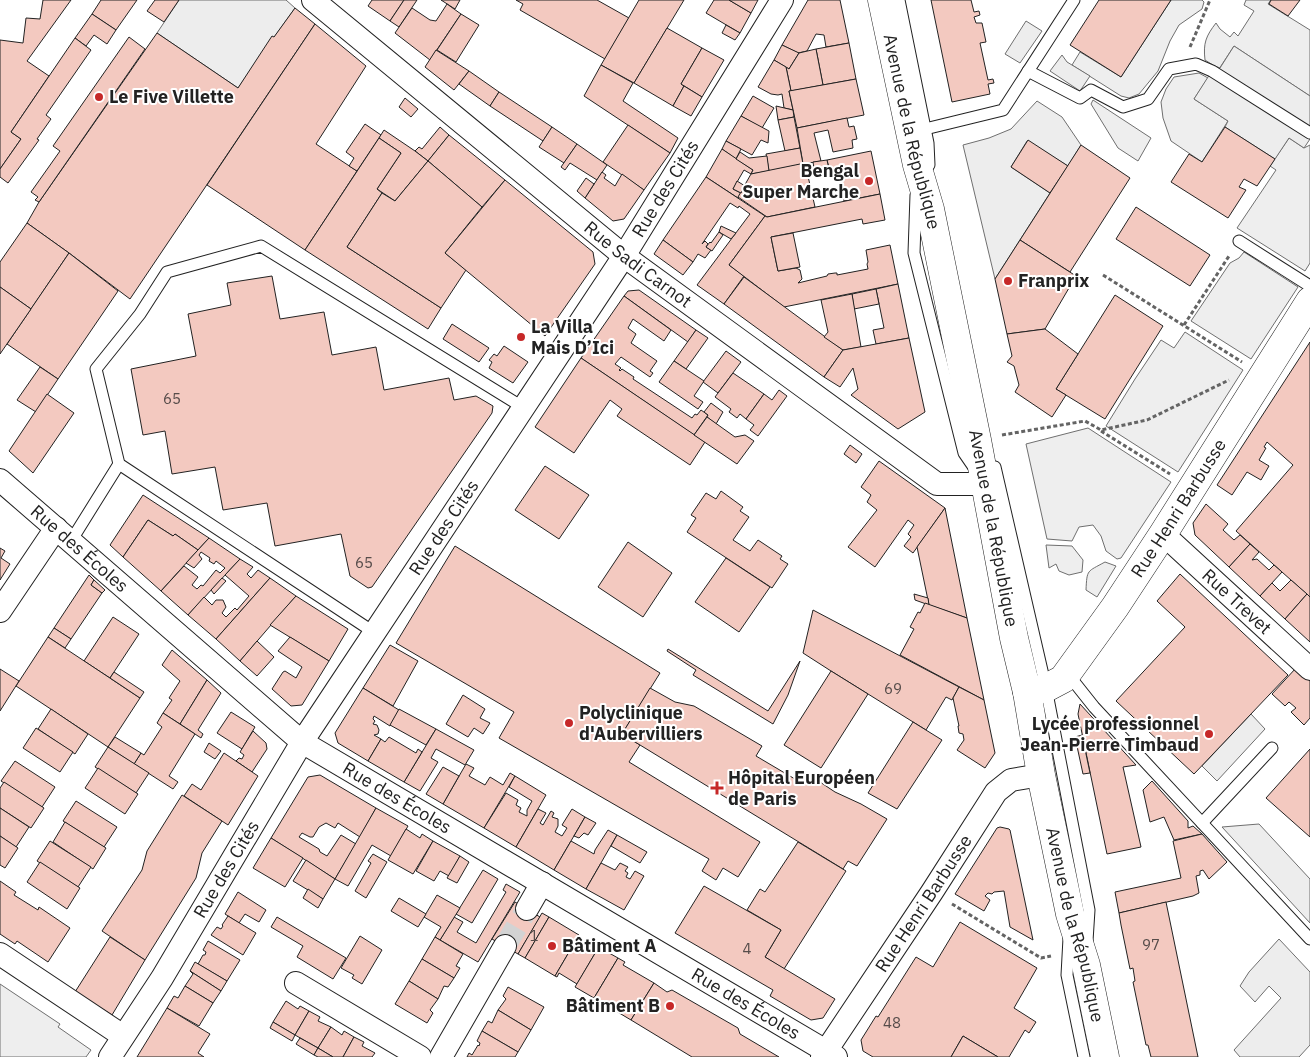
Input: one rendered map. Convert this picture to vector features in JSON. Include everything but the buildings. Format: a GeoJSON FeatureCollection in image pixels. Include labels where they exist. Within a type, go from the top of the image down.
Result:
{"type":"FeatureCollection","features":[{"type":"Feature","properties":{"kind":"main road","name":"Avenue de la République"},"geometry":{"type":"LineString","coordinates":[[882,0],[917,166],[930,209],[977,440],[1014,638],[1036,690],[1041,775],[1070,914],[1077,959],[1105,1057]]}},
{"type":"Feature","properties":{"kind":"main road","name":"Rue Henri Barbusse"},"geometry":{"type":"LineString","coordinates":[[1036,690],[1063,679],[1114,608],[1192,488],[1258,372],[1310,301]]}},
{"type":"Feature","properties":{"kind":"street","name":"Rue Sadi Carnot"},"geometry":{"type":"LineString","coordinates":[[312,0],[624,256],[937,484],[985,484]]}},
{"type":"Feature","properties":{"kind":"street","name":"Rue des Cités"},"geometry":{"type":"LineString","coordinates":[[110,1057],[162,978],[302,742],[624,256],[782,0]]}},
{"type":"Feature","properties":{"kind":"street","name":"Rue des Écoles"},"geometry":{"type":"LineString","coordinates":[[0,480],[302,742],[828,1055]]}},
{"type":"Feature","properties":{"kind":"street"},"geometry":{"type":"LineString","coordinates":[[0,611],[63,534]]}},
{"type":"Feature","properties":{"kind":"street","name":"Rue Trevet"},"geometry":{"type":"LineString","coordinates":[[1162,534],[1310,669]]}},
{"type":"Feature","properties":{"kind":"street","name":"Rue Henri Barbusse"},"geometry":{"type":"LineString","coordinates":[[828,1055],[996,792],[1011,780],[1041,775]]}},
{"type":"Feature","properties":{"kind":"street"},"geometry":{"type":"LineString","coordinates":[[527,909],[542,884]]}},
{"type":"Feature","properties":{"kind":"street"},"geometry":{"type":"LineString","coordinates":[[442,1057],[505,946]]}},
{"type":"Feature","properties":{"kind":"street"},"geometry":{"type":"LineString","coordinates":[[0,954],[123,1036]]}},
{"type":"Feature","properties":{"kind":"street"},"geometry":{"type":"LineString","coordinates":[[296,983],[420,1057]]}},
{"type":"Feature","properties":{"kind":"lane"},"geometry":{"type":"LineString","coordinates":[[900,0],[928,143],[930,209]]}},
{"type":"Feature","properties":{"kind":"lane"},"geometry":{"type":"LineString","coordinates":[[925,129],[1003,110],[1074,0]]}},
{"type":"Feature","properties":{"kind":"lane"},"geometry":{"type":"LineString","coordinates":[[1028,71],[1080,98],[1091,90],[1123,107],[1148,99],[1169,69],[1196,64],[1212,71],[1310,132]]}},
{"type":"Feature","properties":{"kind":"lane"},"geometry":{"type":"LineString","coordinates":[[917,166],[914,253],[964,453],[985,484]]}},
{"type":"Feature","properties":{"kind":"lane"},"geometry":{"type":"LineString","coordinates":[[1240,241],[1310,286]]}},
{"type":"Feature","properties":{"kind":"lane"},"geometry":{"type":"LineString","coordinates":[[374,633],[119,464],[96,369],[140,314],[167,272],[260,246],[524,408]]}},
{"type":"Feature","properties":{"kind":"lane"},"geometry":{"type":"LineString","coordinates":[[977,440],[993,457],[1036,690],[1089,910],[1077,959],[1067,975],[1084,1057]]}},
{"type":"Feature","properties":{"kind":"lane"},"geometry":{"type":"LineString","coordinates":[[63,534],[119,464]]}},
{"type":"Feature","properties":{"kind":"lane"},"geometry":{"type":"LineString","coordinates":[[1067,672],[1094,707],[1310,939]]}},
{"type":"Feature","properties":{"kind":"lane"},"geometry":{"type":"LineString","coordinates":[[1202,823],[1272,748]]}},
{"type":"Feature","properties":{"kind":"path"},"geometry":{"type":"LineString","coordinates":[[1182,66],[1210,0]]}},
{"type":"Feature","properties":{"kind":"path"},"geometry":{"type":"LineString","coordinates":[[1184,325],[1240,241]]}},
{"type":"Feature","properties":{"kind":"path"},"geometry":{"type":"LineString","coordinates":[[1103,275],[1258,372]]}},
{"type":"Feature","properties":{"kind":"path"},"geometry":{"type":"LineString","coordinates":[[1100,430],[1147,420],[1258,372]]}},
{"type":"Feature","properties":{"kind":"path"},"geometry":{"type":"LineString","coordinates":[[977,440],[1086,421],[1192,488]]}},
{"type":"Feature","properties":{"kind":"path"},"geometry":{"type":"LineString","coordinates":[[932,892],[1041,958],[1077,959]]}},
{"type":"Feature","properties":{"kind":"shaded area"},"geometry":{"type":"Polygon","coordinates":[[[179,0],[286,0],[295,8],[238,88],[157,33],[179,0]]]}},
{"type":"Feature","properties":{"kind":"shaded area"},"geometry":{"type":"Polygon","coordinates":[[[1171,0],[1202,0],[1204,2],[1202,9],[1179,25],[1170,41],[1158,71],[1139,94],[1129,98],[1121,96],[1072,65],[1080,52],[1121,77],[1171,0]]]}},
{"type":"Feature","properties":{"kind":"shaded area"},"geometry":{"type":"Polygon","coordinates":[[[1246,0],[1271,0],[1268,4],[1310,30],[1310,96],[1234,46],[1219,69],[1205,60],[1204,49],[1206,40],[1216,23],[1230,37],[1234,32],[1238,36],[1254,11],[1244,5],[1246,0]]]}},
{"type":"Feature","properties":{"kind":"shaded area"},"geometry":{"type":"Polygon","coordinates":[[[1026,21],[1042,31],[1020,63],[1005,54],[1026,21]]]}},
{"type":"Feature","properties":{"kind":"shaded area"},"geometry":{"type":"Polygon","coordinates":[[[1234,46],[1310,96],[1310,139],[1304,148],[1289,138],[1275,159],[1225,127],[1228,121],[1194,99],[1215,66],[1220,68],[1234,46]]]}},
{"type":"Feature","properties":{"kind":"shaded area"},"geometry":{"type":"Polygon","coordinates":[[[1062,55],[1067,62],[1090,76],[1080,91],[1050,71],[1062,55]]]}},
{"type":"Feature","properties":{"kind":"shaded area"},"geometry":{"type":"Polygon","coordinates":[[[1199,73],[1208,78],[1194,99],[1228,121],[1202,162],[1171,141],[1163,118],[1161,102],[1166,89],[1174,77],[1199,73]]]}},
{"type":"Feature","properties":{"kind":"shaded area"},"geometry":{"type":"Polygon","coordinates":[[[1093,100],[1151,138],[1138,161],[1118,148],[1091,104],[1093,100]]]}},
{"type":"Feature","properties":{"kind":"shaded area"},"geometry":{"type":"Polygon","coordinates":[[[1037,101],[1062,117],[1081,145],[1068,166],[1027,141],[1011,167],[1050,193],[995,279],[963,145],[989,138],[1011,129],[1037,101]]]}},
{"type":"Feature","properties":{"kind":"shaded area"},"geometry":{"type":"Polygon","coordinates":[[[1289,138],[1304,148],[1310,145],[1310,263],[1305,271],[1237,228],[1276,170],[1270,166],[1289,138]]]}},
{"type":"Feature","properties":{"kind":"shaded area"},"geometry":{"type":"Polygon","coordinates":[[[1244,252],[1298,287],[1251,359],[1191,321],[1230,263],[1239,258],[1244,252]]]}},
{"type":"Feature","properties":{"kind":"shaded area"},"geometry":{"type":"Polygon","coordinates":[[[1185,332],[1243,370],[1178,472],[1106,426],[1161,340],[1174,348],[1185,332]]]}},
{"type":"Feature","properties":{"kind":"shaded area"},"geometry":{"type":"Polygon","coordinates":[[[1088,428],[1171,482],[1121,558],[1117,559],[1106,551],[1101,536],[1093,525],[1079,527],[1072,541],[1047,539],[1026,444],[1088,428]]]}},
{"type":"Feature","properties":{"kind":"shaded area"},"geometry":{"type":"Polygon","coordinates":[[[1046,545],[1072,546],[1083,560],[1082,572],[1069,575],[1059,571],[1056,564],[1049,568],[1046,545]]]}},
{"type":"Feature","properties":{"kind":"shaded area"},"geometry":{"type":"Polygon","coordinates":[[[1105,562],[1116,566],[1097,597],[1086,590],[1087,578],[1091,570],[1105,562]]]}},
{"type":"Feature","properties":{"kind":"shaded area"},"geometry":{"type":"Polygon","coordinates":[[[1251,714],[1265,729],[1217,781],[1202,766],[1251,714]]]}},
{"type":"Feature","properties":{"kind":"shaded area"},"geometry":{"type":"Polygon","coordinates":[[[1259,824],[1310,879],[1310,923],[1222,827],[1259,824]]]}},
{"type":"Feature","properties":{"kind":"shaded area"},"geometry":{"type":"Polygon","coordinates":[[[1279,939],[1310,972],[1310,1045],[1299,1057],[1240,1057],[1234,1050],[1281,998],[1269,986],[1255,1002],[1240,986],[1249,972],[1279,939]]]}},
{"type":"Feature","properties":{"kind":"shaded area"},"geometry":{"type":"Polygon","coordinates":[[[0,984],[60,1024],[58,1027],[91,1050],[86,1057],[0,1057],[0,984]]]}},
{"type":"Feature","properties":{"kind":"tunnel"},"geometry":{"type":"LineString","coordinates":[[505,946],[527,909]]}},
{"type":"Feature","properties":{"kind":"place","name":"Le Five Villette"},"geometry":{"type":"Point","coordinates":[99,97]}},
{"type":"Feature","properties":{"kind":"place","name":"Bengal Super Marche"},"geometry":{"type":"Point","coordinates":[869,181]}},
{"type":"Feature","properties":{"kind":"place","name":"Franprix"},"geometry":{"type":"Point","coordinates":[1008,281]}},
{"type":"Feature","properties":{"kind":"place","name":"La Villa Mais D’Ici"},"geometry":{"type":"Point","coordinates":[521,337]}},
{"type":"Feature","properties":{"kind":"place","name":"Polyclinique d'Aubervilliers"},"geometry":{"type":"Point","coordinates":[569,723]}},
{"type":"Feature","properties":{"kind":"place","name":"Lycée professionnel Jean-Pierre Timbaud"},"geometry":{"type":"Point","coordinates":[1209,734]}},
{"type":"Feature","properties":{"kind":"place","name":"Hôpital Européen de Paris"},"geometry":{"type":"Point","coordinates":[717,788]}},
{"type":"Feature","properties":{"kind":"place","name":"Bâtiment A"},"geometry":{"type":"Point","coordinates":[552,946]}},
{"type":"Feature","properties":{"kind":"place","name":"Bâtiment B"},"geometry":{"type":"Point","coordinates":[670,1006]}}]}
